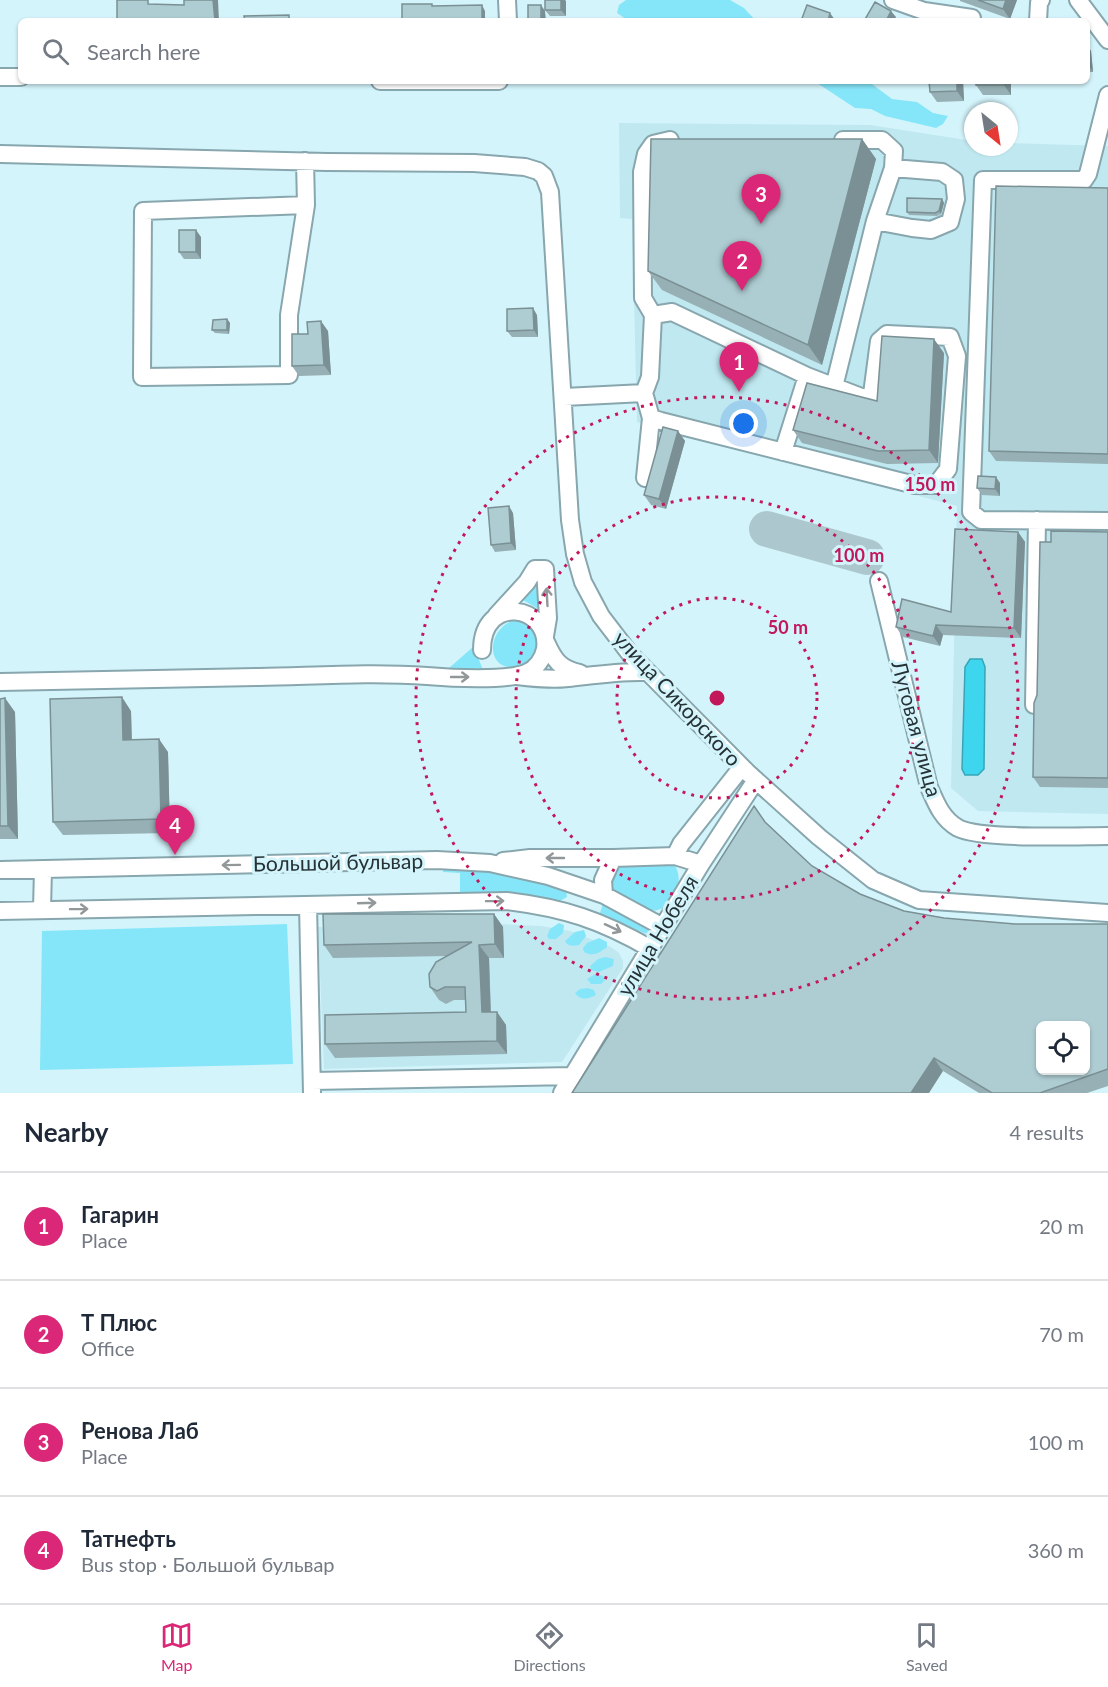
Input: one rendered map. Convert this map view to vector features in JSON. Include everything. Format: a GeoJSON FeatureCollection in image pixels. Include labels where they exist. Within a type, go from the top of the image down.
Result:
{"type":"FeatureCollection","features":[{"type":"Feature","properties":{"kind":"street"},"geometry":{"type":"LineString","coordinates":[[507,0],[508,18]]}},
{"type":"Feature","properties":{"kind":"street"},"geometry":{"type":"LineString","coordinates":[[893,0],[924,11],[972,18]]}},
{"type":"Feature","properties":{"kind":"street"},"geometry":{"type":"LineString","coordinates":[[1038,18],[1041,0]]}},
{"type":"Feature","properties":{"kind":"street"},"geometry":{"type":"LineString","coordinates":[[1078,0],[1108,40]]}},
{"type":"Feature","properties":{"kind":"street"},"geometry":{"type":"LineString","coordinates":[[0,77],[18,78]]}},
{"type":"Feature","properties":{"kind":"street"},"geometry":{"type":"LineString","coordinates":[[1108,95],[1088,174],[1084,180],[983,180],[971,512],[981,520],[1108,521]]}},
{"type":"Feature","properties":{"kind":"street"},"geometry":{"type":"LineString","coordinates":[[645,478],[651,418],[644,393],[650,377],[653,315],[643,298],[642,172],[646,154],[653,144],[667,140],[691,140]]}},
{"type":"Feature","properties":{"kind":"street"},"geometry":{"type":"LineString","coordinates":[[822,140],[882,140],[894,151],[893,168],[875,221],[834,387]]}},
{"type":"Feature","properties":{"kind":"street"},"geometry":{"type":"LineString","coordinates":[[0,154],[305,161],[306,205],[288,315],[289,375],[142,377],[143,211],[306,205]]}},
{"type":"Feature","properties":{"kind":"street","name":"улица Сикорского"},"geometry":{"type":"LineString","coordinates":[[305,161],[525,167],[538,171],[544,176],[550,192],[570,520],[575,554],[580,573],[601,616],[630,654],[742,767],[849,863],[873,880],[919,900],[1108,913]]}},
{"type":"Feature","properties":{"kind":"street"},"geometry":{"type":"LineString","coordinates":[[875,221],[932,230],[950,222],[957,199],[954,180],[942,172],[893,168]]}},
{"type":"Feature","properties":{"kind":"street"},"geometry":{"type":"LineString","coordinates":[[651,418],[915,485],[936,484],[948,469],[957,356],[950,337],[887,334],[879,341],[872,394],[864,398],[807,376],[672,312],[653,315]]}},
{"type":"Feature","properties":{"kind":"street"},"geometry":{"type":"LineString","coordinates":[[783,452],[807,376]]}},
{"type":"Feature","properties":{"kind":"street"},"geometry":{"type":"LineString","coordinates":[[564,397],[644,393]]}},
{"type":"Feature","properties":{"kind":"street"},"geometry":{"type":"LineString","coordinates":[[1034,705],[1037,520]]}},
{"type":"Feature","properties":{"kind":"street"},"geometry":{"type":"LineString","coordinates":[[482,650],[482,636],[488,624],[527,582],[535,569],[545,569],[548,618],[544,654],[538,665],[517,676]]}},
{"type":"Feature","properties":{"kind":"street","name":"Луговая улица"},"geometry":{"type":"LineString","coordinates":[[879,581],[929,787],[938,808],[949,821],[960,829],[999,835],[1108,836]]}},
{"type":"Feature","properties":{"kind":"street"},"geometry":{"type":"LineString","coordinates":[[495,617],[506,612],[519,611],[531,616],[540,624],[552,656],[560,666],[568,671],[590,674]]}},
{"type":"Feature","properties":{"kind":"street"},"geometry":{"type":"LineString","coordinates":[[888,619],[905,623]]}},
{"type":"Feature","properties":{"kind":"street"},"geometry":{"type":"LineString","coordinates":[[0,682],[410,675],[567,678],[590,674],[647,672]]}},
{"type":"Feature","properties":{"kind":"street"},"geometry":{"type":"LineString","coordinates":[[675,856],[681,844],[742,767]]}},
{"type":"Feature","properties":{"kind":"street","name":"улица Нобеля"},"geometry":{"type":"LineString","coordinates":[[562,1093],[701,864],[756,780]]}},
{"type":"Feature","properties":{"kind":"street"},"geometry":{"type":"LineString","coordinates":[[490,863],[530,858],[675,856],[701,864]]}},
{"type":"Feature","properties":{"kind":"street"},"geometry":{"type":"LineString","coordinates":[[604,895],[603,880],[613,858]]}},
{"type":"Feature","properties":{"kind":"street","name":"Большой бульвар"},"geometry":{"type":"LineString","coordinates":[[0,870],[426,861],[490,863],[548,876],[604,895],[663,927]]}},
{"type":"Feature","properties":{"kind":"street"},"geometry":{"type":"LineString","coordinates":[[42,909],[43,869]]}},
{"type":"Feature","properties":{"kind":"street"},"geometry":{"type":"LineString","coordinates":[[573,913],[581,906],[584,898],[582,888]]}},
{"type":"Feature","properties":{"kind":"street","name":"Большой бульвар"},"geometry":{"type":"LineString","coordinates":[[0,911],[507,901],[573,913],[612,927],[651,949]]}},
{"type":"Feature","properties":{"kind":"street"},"geometry":{"type":"LineString","coordinates":[[308,905],[312,1087],[572,1076]]}},
{"type":"Feature","properties":{"kind":"shaded area"},"geometry":{"type":"Polygon","coordinates":[[[626,0],[730,0],[744,8],[753,18],[624,18],[617,13],[619,5],[626,0]]]}},
{"type":"Feature","properties":{"kind":"shaded area"},"geometry":{"type":"Polygon","coordinates":[[[819,84],[872,84],[892,99],[917,102],[933,113],[948,116],[943,124],[936,128],[885,116],[871,109],[855,108],[819,84]]]}},
{"type":"Feature","properties":{"kind":"shaded area"},"geometry":{"type":"Polygon","coordinates":[[[619,123],[870,125],[964,140],[964,156],[1018,156],[1018,143],[1108,146],[1108,814],[978,811],[951,788],[957,506],[637,422],[632,219],[620,218],[619,123]]]}},
{"type":"Feature","properties":{"kind":"shaded area"},"geometry":{"type":"Polygon","coordinates":[[[539,575],[544,612],[523,600],[531,591],[539,575]]]}},
{"type":"Feature","properties":{"kind":"shaded area"},"geometry":{"type":"Polygon","coordinates":[[[518,619],[533,626],[536,632],[534,651],[525,664],[511,667],[502,665],[496,659],[493,650],[494,641],[499,631],[518,619]]]}},
{"type":"Feature","properties":{"kind":"shaded area"},"geometry":{"type":"Polygon","coordinates":[[[474,646],[484,673],[449,672],[448,669],[474,646]]]}},
{"type":"Feature","properties":{"kind":"shaded area"},"geometry":{"type":"Polygon","coordinates":[[[970,659],[982,659],[985,667],[984,769],[978,775],[965,775],[962,769],[965,667],[970,659]]]}},
{"type":"Feature","properties":{"kind":"shaded area"},"geometry":{"type":"Polygon","coordinates":[[[673,863],[679,878],[678,887],[675,895],[664,907],[649,910],[611,890],[608,879],[616,867],[673,863]]]}},
{"type":"Feature","properties":{"kind":"shaded area"},"geometry":{"type":"Polygon","coordinates":[[[443,869],[490,872],[536,880],[566,889],[567,897],[560,901],[511,894],[460,894],[460,873],[443,872],[443,869]]]}},
{"type":"Feature","properties":{"kind":"shaded area"},"geometry":{"type":"Polygon","coordinates":[[[603,903],[649,926],[651,930],[649,934],[600,913],[603,903]]]}},
{"type":"Feature","properties":{"kind":"shaded area"},"geometry":{"type":"Polygon","coordinates":[[[559,923],[564,925],[563,933],[556,939],[549,939],[547,936],[550,929],[559,923]]]}},
{"type":"Feature","properties":{"kind":"shaded area"},"geometry":{"type":"Polygon","coordinates":[[[287,924],[293,1064],[40,1070],[42,931],[287,924]]]}},
{"type":"Feature","properties":{"kind":"shaded area"},"geometry":{"type":"Polygon","coordinates":[[[498,924],[541,926],[570,931],[611,947],[619,953],[623,961],[623,968],[562,1062],[324,1069],[318,927],[498,924]]]}},
{"type":"Feature","properties":{"kind":"shaded area"},"geometry":{"type":"Polygon","coordinates":[[[584,930],[586,936],[579,945],[571,946],[566,943],[565,941],[575,932],[584,930]]]}},
{"type":"Feature","properties":{"kind":"shaded area"},"geometry":{"type":"Polygon","coordinates":[[[599,938],[607,942],[607,947],[596,954],[584,952],[583,948],[587,943],[599,938]]]}},
{"type":"Feature","properties":{"kind":"shaded area"},"geometry":{"type":"Polygon","coordinates":[[[605,957],[614,959],[613,966],[599,972],[591,970],[590,966],[598,959],[605,957]]]}},
{"type":"Feature","properties":{"kind":"shaded area"},"geometry":{"type":"Polygon","coordinates":[[[595,974],[603,976],[605,980],[601,984],[591,984],[587,979],[595,974]]]}},
{"type":"Feature","properties":{"kind":"shaded area"},"geometry":{"type":"Polygon","coordinates":[[[580,989],[594,990],[596,995],[585,999],[575,993],[580,989]]]}},
{"type":"Feature","properties":{"kind":"building"},"geometry":{"type":"Polygon","coordinates":[[[117,0],[148,0],[148,4],[184,5],[184,0],[213,0],[215,18],[117,18],[117,0]]]}},
{"type":"Feature","properties":{"kind":"building"},"geometry":{"type":"Polygon","coordinates":[[[545,0],[561,0],[561,10],[545,10],[545,0]]]}},
{"type":"Feature","properties":{"kind":"building"},"geometry":{"type":"Polygon","coordinates":[[[978,0],[1006,0],[1003,9],[978,0]]]}},
{"type":"Feature","properties":{"kind":"building"},"geometry":{"type":"Polygon","coordinates":[[[875,2],[891,11],[888,18],[866,18],[875,2]]]}},
{"type":"Feature","properties":{"kind":"building"},"geometry":{"type":"Polygon","coordinates":[[[402,4],[482,5],[482,18],[402,18],[402,4]]]}},
{"type":"Feature","properties":{"kind":"building"},"geometry":{"type":"Polygon","coordinates":[[[528,5],[541,5],[541,18],[528,18],[528,5]]]}},
{"type":"Feature","properties":{"kind":"building"},"geometry":{"type":"Polygon","coordinates":[[[807,5],[830,13],[829,18],[802,18],[807,5]]]}},
{"type":"Feature","properties":{"kind":"building"},"geometry":{"type":"Polygon","coordinates":[[[289,15],[289,18],[244,18],[244,16],[289,15]]]}},
{"type":"Feature","properties":{"kind":"building"},"geometry":{"type":"Polygon","coordinates":[[[929,84],[957,84],[957,91],[930,92],[929,84]]]}},
{"type":"Feature","properties":{"kind":"building"},"geometry":{"type":"Polygon","coordinates":[[[976,84],[1004,84],[1004,85],[976,84]]]}},
{"type":"Feature","properties":{"kind":"building"},"geometry":{"type":"Polygon","coordinates":[[[651,139],[862,139],[808,345],[648,271],[651,139]]]}},
{"type":"Feature","properties":{"kind":"building"},"geometry":{"type":"Polygon","coordinates":[[[996,186],[1108,188],[1108,454],[989,451],[996,186]]]}},
{"type":"Feature","properties":{"kind":"building"},"geometry":{"type":"Polygon","coordinates":[[[907,198],[942,199],[939,211],[935,213],[907,212],[907,198]]]}},
{"type":"Feature","properties":{"kind":"building"},"geometry":{"type":"Polygon","coordinates":[[[179,230],[196,230],[196,252],[179,252],[179,230]]]}},
{"type":"Feature","properties":{"kind":"building"},"geometry":{"type":"Polygon","coordinates":[[[533,308],[534,330],[507,331],[507,309],[533,308]]]}},
{"type":"Feature","properties":{"kind":"building"},"geometry":{"type":"Polygon","coordinates":[[[227,319],[227,330],[212,330],[213,320],[227,319]]]}},
{"type":"Feature","properties":{"kind":"building"},"geometry":{"type":"Polygon","coordinates":[[[321,321],[324,365],[292,366],[292,334],[308,334],[307,322],[321,321]]]}},
{"type":"Feature","properties":{"kind":"building"},"geometry":{"type":"Polygon","coordinates":[[[882,336],[934,339],[929,450],[878,451],[793,430],[807,383],[877,401],[882,336]]]}},
{"type":"Feature","properties":{"kind":"building"},"geometry":{"type":"Polygon","coordinates":[[[663,427],[678,431],[659,499],[644,495],[663,427]]]}},
{"type":"Feature","properties":{"kind":"building"},"geometry":{"type":"Polygon","coordinates":[[[978,476],[996,477],[995,489],[977,488],[978,476]]]}},
{"type":"Feature","properties":{"kind":"building"},"geometry":{"type":"Polygon","coordinates":[[[509,506],[511,543],[491,545],[488,508],[509,506]]]}},
{"type":"Feature","properties":{"kind":"building"},"geometry":{"type":"Polygon","coordinates":[[[955,529],[1018,532],[1014,628],[936,625],[933,636],[896,627],[902,599],[951,612],[955,529]]]}},
{"type":"Feature","properties":{"kind":"building"},"geometry":{"type":"Polygon","coordinates":[[[1051,531],[1108,532],[1108,778],[1033,777],[1040,542],[1051,542],[1051,531]]]}},
{"type":"Feature","properties":{"kind":"building"},"geometry":{"type":"Polygon","coordinates":[[[122,697],[123,740],[159,739],[161,819],[53,822],[50,699],[122,697]]]}},
{"type":"Feature","properties":{"kind":"building"},"geometry":{"type":"Polygon","coordinates":[[[5,698],[8,826],[0,826],[0,699],[5,698]]]}},
{"type":"Feature","properties":{"kind":"building"},"geometry":{"type":"Polygon","coordinates":[[[754,806],[765,822],[812,866],[860,894],[904,911],[944,918],[1015,924],[1108,924],[1108,1069],[1040,1093],[992,1093],[934,1058],[911,1093],[572,1093],[754,806]]]}},
{"type":"Feature","properties":{"kind":"building"},"geometry":{"type":"Polygon","coordinates":[[[323,914],[494,914],[495,944],[479,945],[482,1012],[497,1012],[497,1041],[325,1044],[325,1015],[466,1012],[465,987],[445,987],[437,991],[430,987],[429,974],[436,962],[472,942],[324,945],[323,914]]]}},
{"type":"Feature","properties":{"kind":"taxiway"},"geometry":{"type":"LineString","coordinates":[[767,529],[867,557]]}},
{"type":"Feature","properties":{"kind":"place","name":"Ренова Лаб"},"geometry":{"type":"Point","coordinates":[761,224]}},
{"type":"Feature","properties":{"kind":"place","name":"Т Плюс"},"geometry":{"type":"Point","coordinates":[742,291]}},
{"type":"Feature","properties":{"kind":"place","name":"Гагарин"},"geometry":{"type":"Point","coordinates":[739,392]}},
{"type":"Feature","properties":{"kind":"place","name":"Татнефть"},"geometry":{"type":"Point","coordinates":[175,855]}}]}
